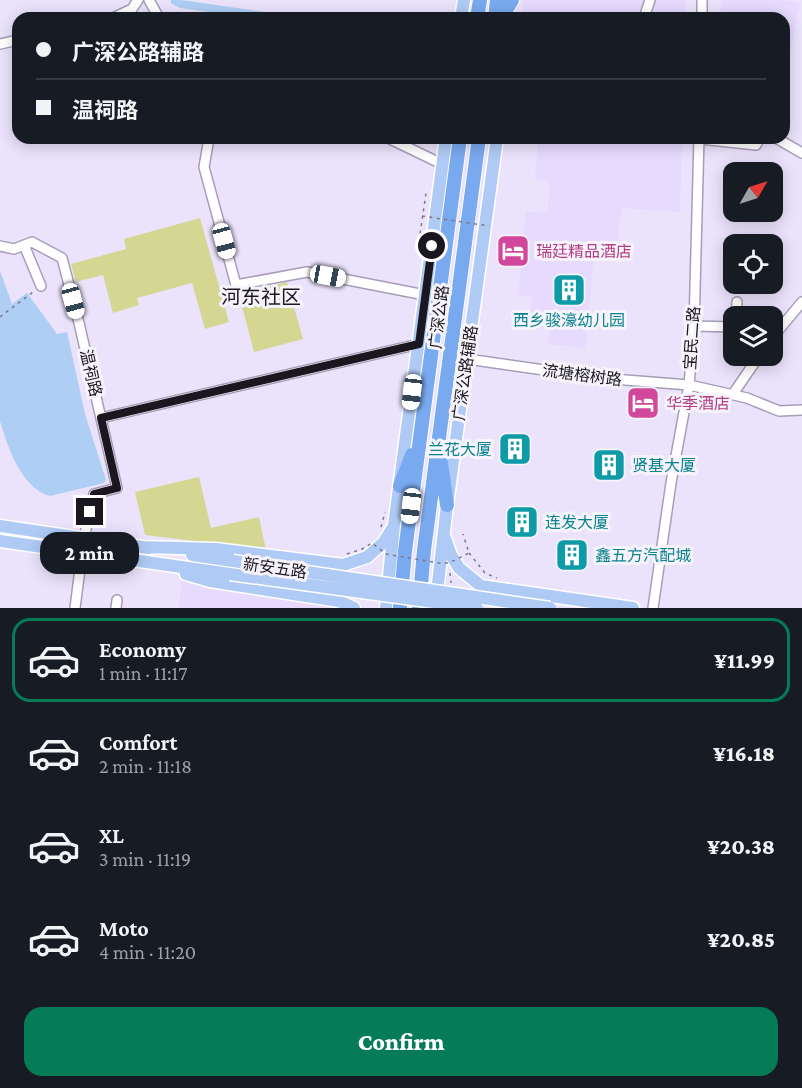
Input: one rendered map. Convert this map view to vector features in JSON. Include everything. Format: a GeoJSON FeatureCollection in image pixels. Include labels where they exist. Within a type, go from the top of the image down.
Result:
{"type":"FeatureCollection","features":[{"type":"Feature","properties":{"kind":"highway","name":"广深公路"},"geometry":{"type":"LineString","coordinates":[[400,608],[420,437],[459,144]]}},
{"type":"Feature","properties":{"kind":"highway","name":"广深公路"},"geometry":{"type":"LineString","coordinates":[[419,608],[478,144]]}},
{"type":"Feature","properties":{"kind":"highway"},"geometry":{"type":"LineString","coordinates":[[400,486],[420,437]]}},
{"type":"Feature","properties":{"kind":"highway"},"geometry":{"type":"LineString","coordinates":[[438,447],[447,506]]}},
{"type":"Feature","properties":{"kind":"main road"},"geometry":{"type":"LineString","coordinates":[[386,608],[394,525],[445,144]]}},
{"type":"Feature","properties":{"kind":"main road","name":"广深公路辅路"},"geometry":{"type":"LineString","coordinates":[[435,608],[496,144]]}},
{"type":"Feature","properties":{"kind":"main road"},"geometry":{"type":"LineString","coordinates":[[142,547],[216,549],[360,561],[384,542],[394,525]]}},
{"type":"Feature","properties":{"kind":"main road","name":"新安五路"},"geometry":{"type":"LineString","coordinates":[[0,526],[142,547],[231,568],[477,608]]}},
{"type":"Feature","properties":{"kind":"main road"},"geometry":{"type":"LineString","coordinates":[[444,532],[451,555],[459,568],[481,586],[633,608]]}},
{"type":"Feature","properties":{"kind":"main road","name":"新安五路"},"geometry":{"type":"LineString","coordinates":[[0,541],[139,561],[231,568],[550,608]]}},
{"type":"Feature","properties":{"kind":"main road"},"geometry":{"type":"LineString","coordinates":[[139,561],[210,581],[350,601],[356,599],[363,589],[364,582],[360,572],[345,559]]}},
{"type":"Feature","properties":{"kind":"main road"},"geometry":{"type":"LineString","coordinates":[[339,601],[354,608]]}},
{"type":"Feature","properties":{"kind":"street"},"geometry":{"type":"LineString","coordinates":[[126,12],[132,9],[138,0]]}},
{"type":"Feature","properties":{"kind":"street"},"geometry":{"type":"LineString","coordinates":[[646,12],[650,0]]}},
{"type":"Feature","properties":{"kind":"street"},"geometry":{"type":"LineString","coordinates":[[208,144],[204,167],[236,285],[307,272],[425,295]]}},
{"type":"Feature","properties":{"kind":"street"},"geometry":{"type":"LineString","coordinates":[[400,144],[442,164]]}},
{"type":"Feature","properties":{"kind":"street","name":"宝民二路"},"geometry":{"type":"LineString","coordinates":[[653,608],[671,483],[689,385],[694,326],[696,144]]}},
{"type":"Feature","properties":{"kind":"street"},"geometry":{"type":"LineString","coordinates":[[787,144],[802,153]]}},
{"type":"Feature","properties":{"kind":"street","name":"温祠路"},"geometry":{"type":"LineString","coordinates":[[0,246],[14,249],[32,242],[62,258],[117,488],[94,494],[84,538]]}},
{"type":"Feature","properties":{"kind":"street"},"geometry":{"type":"LineString","coordinates":[[24,245],[41,286]]}},
{"type":"Feature","properties":{"kind":"street"},"geometry":{"type":"LineString","coordinates":[[737,302],[737,306]]}},
{"type":"Feature","properties":{"kind":"street"},"geometry":{"type":"LineString","coordinates":[[783,325],[802,302]]}},
{"type":"Feature","properties":{"kind":"street"},"geometry":{"type":"LineString","coordinates":[[694,326],[723,327]]}},
{"type":"Feature","properties":{"kind":"street"},"geometry":{"type":"LineString","coordinates":[[101,418],[419,344]]}},
{"type":"Feature","properties":{"kind":"street","name":"流塘榕树路"},"geometry":{"type":"LineString","coordinates":[[467,359],[600,378],[689,385],[733,394],[779,411],[802,410]]}},
{"type":"Feature","properties":{"kind":"street"},"geometry":{"type":"LineString","coordinates":[[733,394],[752,366]]}},
{"type":"Feature","properties":{"kind":"street"},"geometry":{"type":"LineString","coordinates":[[75,608],[84,538]]}},
{"type":"Feature","properties":{"kind":"path"},"geometry":{"type":"LineString","coordinates":[[419,241],[426,193]]}},
{"type":"Feature","properties":{"kind":"path"},"geometry":{"type":"LineString","coordinates":[[422,216],[489,226]]}},
{"type":"Feature","properties":{"kind":"path"},"geometry":{"type":"LineString","coordinates":[[0,317],[41,286]]}},
{"type":"Feature","properties":{"kind":"path"},"geometry":{"type":"LineString","coordinates":[[380,532],[385,512]]}},
{"type":"Feature","properties":{"kind":"path"},"geometry":{"type":"LineString","coordinates":[[463,534],[470,553],[485,573],[498,578]]}},
{"type":"Feature","properties":{"kind":"path"},"geometry":{"type":"LineString","coordinates":[[345,559],[372,543],[375,537]]}},
{"type":"Feature","properties":{"kind":"path"},"geometry":{"type":"LineString","coordinates":[[372,543],[386,554],[439,563],[449,563],[470,553]]}},
{"type":"Feature","properties":{"kind":"path"},"geometry":{"type":"LineString","coordinates":[[450,573],[452,592]]}},
{"type":"Feature","properties":{"kind":"shaded area"},"geometry":{"type":"Polygon","coordinates":[[[523,0],[686,0],[685,12],[522,12],[523,0]]]}},
{"type":"Feature","properties":{"kind":"shaded area"},"geometry":{"type":"Polygon","coordinates":[[[721,0],[782,0],[800,3],[790,55],[790,12],[720,12],[721,0]]]}},
{"type":"Feature","properties":{"kind":"shaded area"},"geometry":{"type":"Polygon","coordinates":[[[538,144],[682,144],[680,212],[622,208],[615,258],[594,257],[585,348],[548,344],[550,327],[529,325],[532,297],[518,296],[526,212],[548,213],[549,180],[535,179],[538,144]]]}},
{"type":"Feature","properties":{"kind":"shaded area"},"geometry":{"type":"Polygon","coordinates":[[[182,579],[328,605],[333,608],[173,608],[179,607],[182,579]]]}},
{"type":"Feature","properties":{"kind":"green space"},"geometry":{"type":"Polygon","coordinates":[[[200,218],[229,322],[205,329],[192,283],[137,298],[139,305],[113,313],[103,275],[76,282],[71,264],[126,249],[124,239],[200,218]]]}},
{"type":"Feature","properties":{"kind":"green space"},"geometry":{"type":"Polygon","coordinates":[[[287,282],[303,339],[254,352],[239,295],[287,282]]]}},
{"type":"Feature","properties":{"kind":"green space"},"geometry":{"type":"Polygon","coordinates":[[[199,477],[211,528],[259,517],[266,550],[145,535],[135,492],[199,477]]]}},
{"type":"Feature","properties":{"kind":"water"},"geometry":{"type":"Polygon","coordinates":[[[0,271],[12,304],[27,293],[57,334],[67,332],[85,414],[106,480],[104,483],[50,496],[31,485],[17,465],[0,421],[0,271]]]}},
{"type":"Feature","properties":{"kind":"waterway"},"geometry":{"type":"LineString","coordinates":[[175,1],[181,4],[237,12]]}},
{"type":"Feature","properties":{"kind":"place","name":"瑞廷精品酒店"},"geometry":{"type":"Point","coordinates":[513,251]}},
{"type":"Feature","properties":{"kind":"place","name":"西乡骏濠幼儿园"},"geometry":{"type":"Point","coordinates":[569,290]}},
{"type":"Feature","properties":{"kind":"place","name":"华季酒店"},"geometry":{"type":"Point","coordinates":[643,403]}},
{"type":"Feature","properties":{"kind":"place","name":"兰花大厦"},"geometry":{"type":"Point","coordinates":[515,449]}},
{"type":"Feature","properties":{"kind":"place","name":"贤基大厦"},"geometry":{"type":"Point","coordinates":[609,465]}},
{"type":"Feature","properties":{"kind":"place","name":"连发大厦"},"geometry":{"type":"Point","coordinates":[522,522]}},
{"type":"Feature","properties":{"kind":"place","name":"鑫五方汽配城"},"geometry":{"type":"Point","coordinates":[572,555]}},
{"type":"Feature","properties":{"kind":"district","name":"河东社区"},"geometry":{"type":"Point","coordinates":[261,297]}},
{"type":"Feature","properties":{"kind":"route"},"geometry":{"type":"LineString","coordinates":[[90,512],[94,494],[117,488],[101,418],[419,344],[432,246]]}}]}
